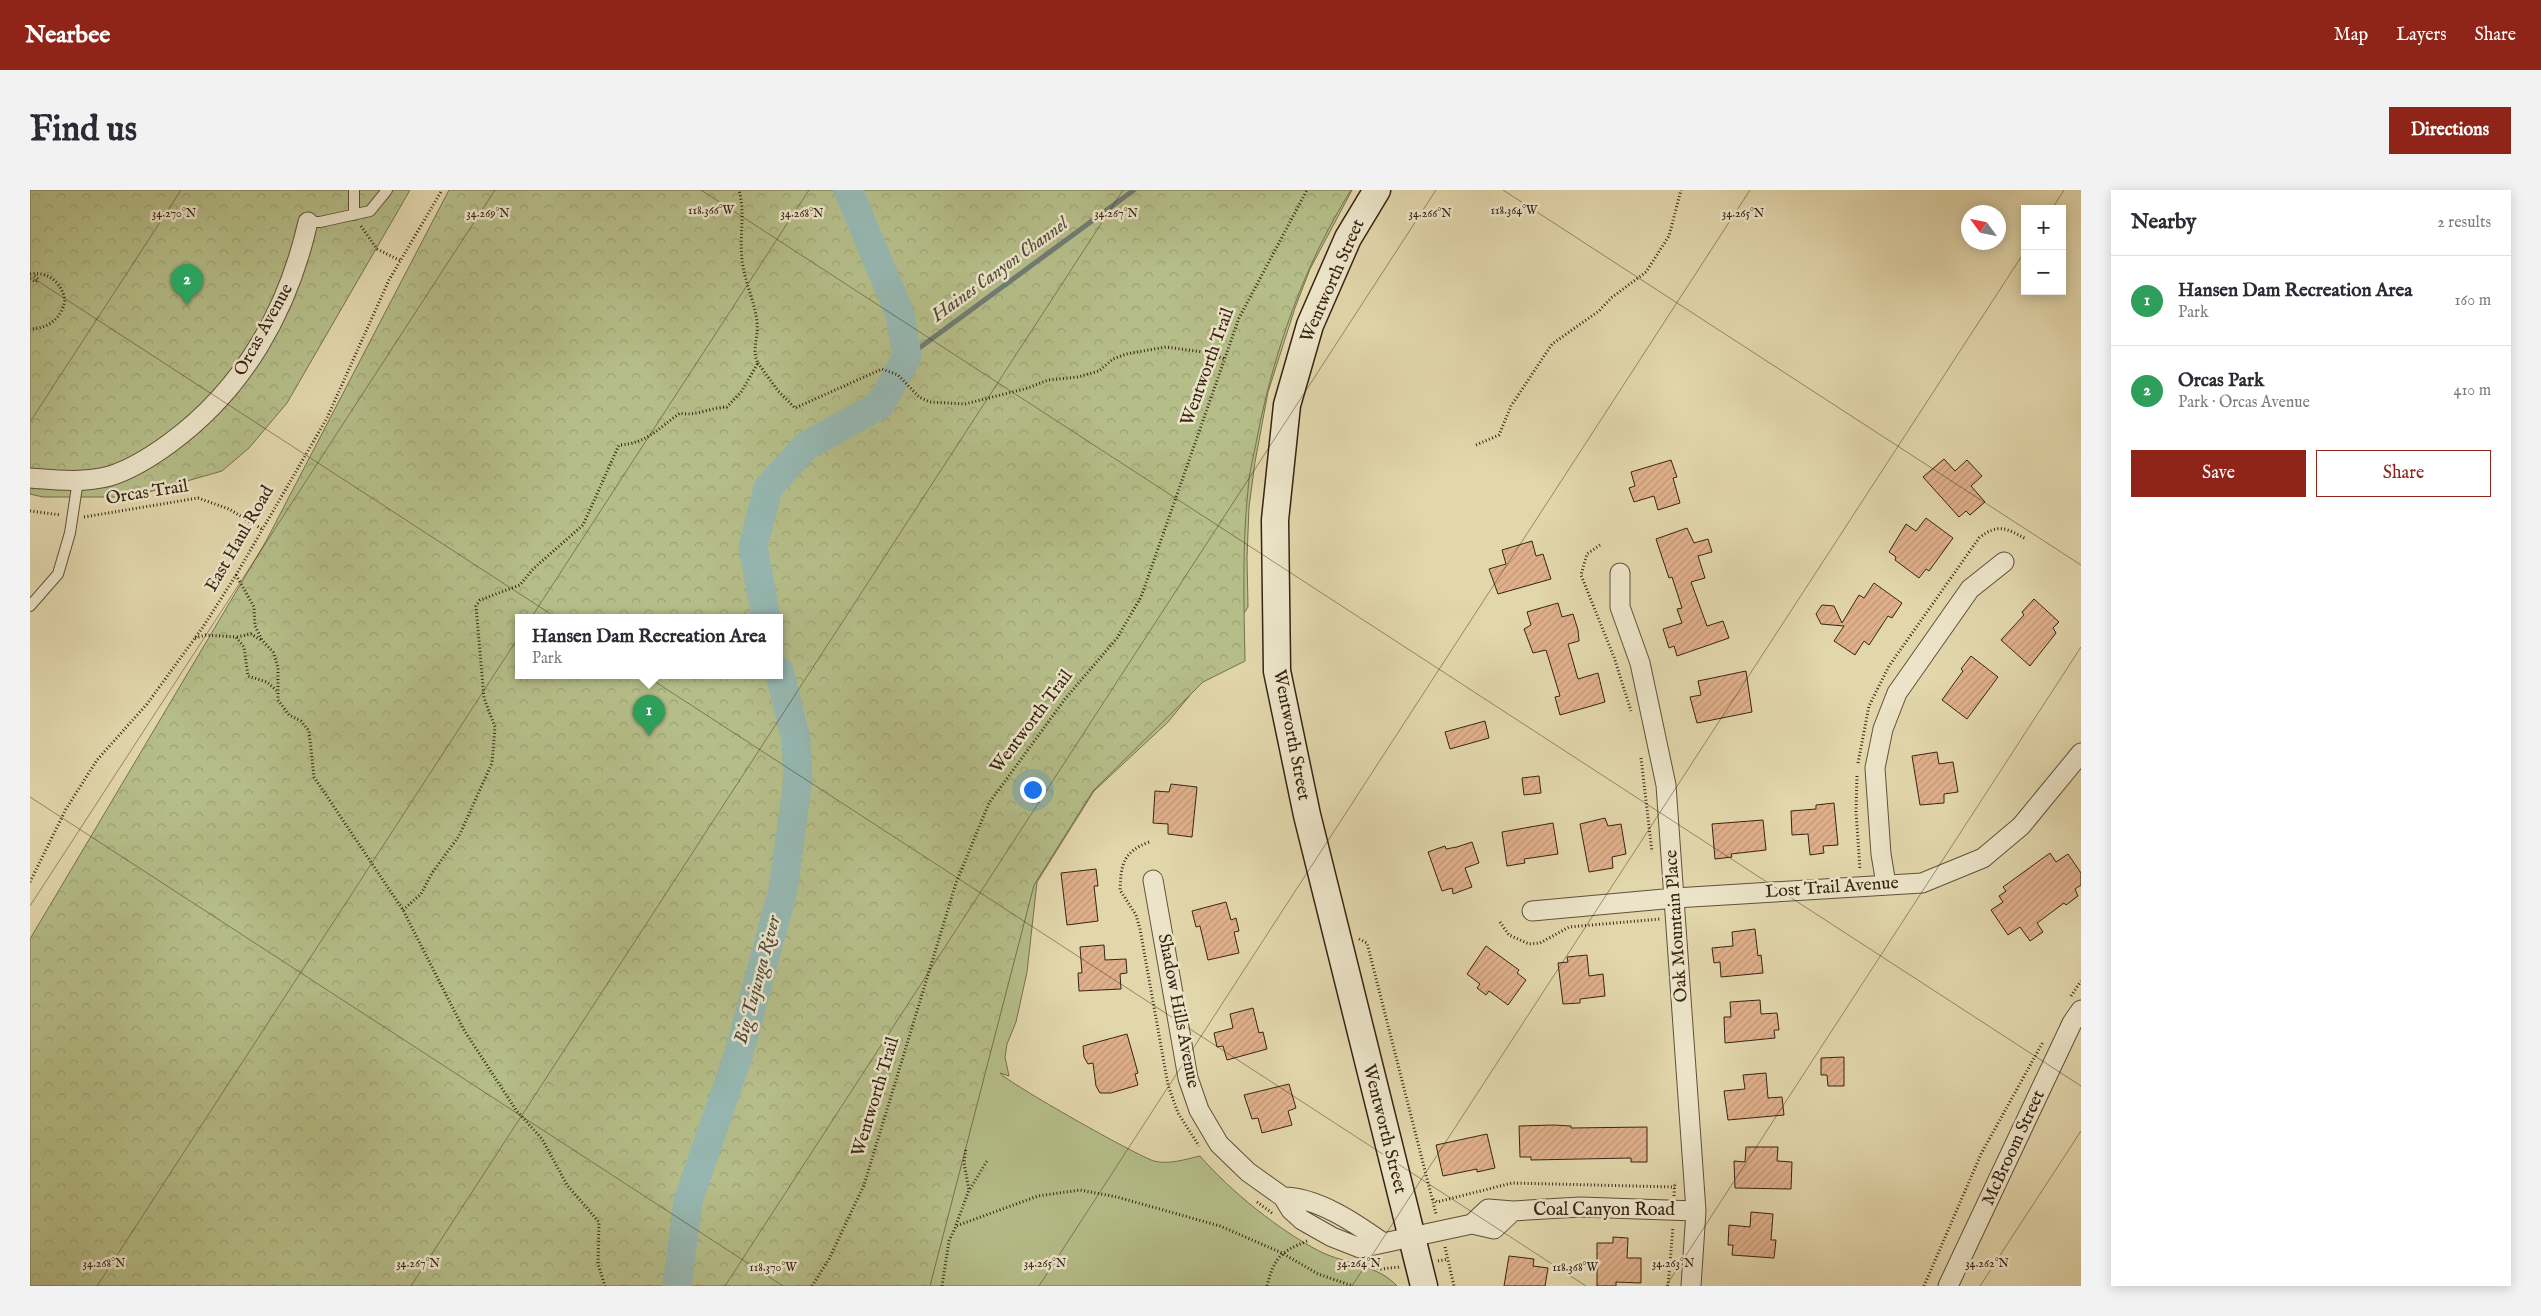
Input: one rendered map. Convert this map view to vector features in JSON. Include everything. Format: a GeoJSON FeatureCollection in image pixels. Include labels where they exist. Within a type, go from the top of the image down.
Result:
{"type":"FeatureCollection","features":[{"type":"Feature","properties":{"kind":"main road","name":"Wentworth Street"},"geometry":{"type":"LineString","coordinates":[[1377,190],[1348,238],[1310,325],[1287,405],[1275,520],[1277,671],[1307,816],[1424,1286]]}},
{"type":"Feature","properties":{"kind":"street","name":"Orcas Avenue"},"geometry":{"type":"LineString","coordinates":[[30,478],[78,480],[109,476],[135,466],[186,431],[222,397],[242,374],[274,320],[299,260],[308,222]]}},
{"type":"Feature","properties":{"kind":"street"},"geometry":{"type":"LineString","coordinates":[[1886,884],[1881,854],[1875,768],[1883,729],[1897,693],[1970,590],[2004,562]]}},
{"type":"Feature","properties":{"kind":"street","name":"Oak Mountain Place"},"geometry":{"type":"LineString","coordinates":[[1620,573],[1620,607],[1640,663],[1666,785],[1696,1211],[1691,1286]]}},
{"type":"Feature","properties":{"kind":"street","name":"Lost Trail Avenue"},"geometry":{"type":"LineString","coordinates":[[1532,911],[1675,898],[1922,883],[1983,858],[2021,826],[2081,753]]}},
{"type":"Feature","properties":{"kind":"street","name":"Shadow Hills Avenue"},"geometry":{"type":"LineString","coordinates":[[1153,880],[1188,1078],[1199,1110],[1219,1144],[1248,1172],[1283,1197],[1291,1210],[1316,1235],[1360,1248],[1411,1236]]}},
{"type":"Feature","properties":{"kind":"street","name":"McBroom Street"},"geometry":{"type":"LineString","coordinates":[[1948,1286],[2072,1023],[2074,1007]]}},
{"type":"Feature","properties":{"kind":"street","name":"Shadow Hills Avenue"},"geometry":{"type":"LineString","coordinates":[[1283,1197],[1299,1197],[1313,1201],[1364,1229],[1382,1242]]}},
{"type":"Feature","properties":{"kind":"street","name":"Coal Canyon Road"},"geometry":{"type":"LineString","coordinates":[[1411,1236],[1472,1224],[1488,1209],[1513,1211],[1580,1207],[1696,1211]]}},
{"type":"Feature","properties":{"kind":"street"},"geometry":{"type":"LineString","coordinates":[[1316,1235],[1318,1217],[1322,1212],[1329,1211]]}},
{"type":"Feature","properties":{"kind":"lane"},"geometry":{"type":"LineString","coordinates":[[354,190],[354,215]]}},
{"type":"Feature","properties":{"kind":"lane"},"geometry":{"type":"LineString","coordinates":[[308,222],[370,211],[387,190]]}},
{"type":"Feature","properties":{"kind":"lane"},"geometry":{"type":"LineString","coordinates":[[30,606],[58,574],[70,533],[78,480]]}},
{"type":"Feature","properties":{"kind":"path","name":"East Haul Road"},"geometry":{"type":"LineString","coordinates":[[30,882],[66,809],[97,760],[146,704],[195,638],[236,574],[327,418],[389,280],[442,190]]}},
{"type":"Feature","properties":{"kind":"path"},"geometry":{"type":"LineString","coordinates":[[739,190],[743,204],[740,221],[742,265],[758,323],[754,355],[778,390],[795,408],[882,369],[898,375],[919,398],[930,402],[965,404],[1028,388],[1048,380],[1078,377],[1099,371],[1113,359],[1126,354],[1166,346],[1203,352],[1225,359]]}},
{"type":"Feature","properties":{"kind":"path","name":"Wentworth Trail"},"geometry":{"type":"LineString","coordinates":[[812,1286],[829,1259],[864,1185],[956,884],[989,803],[1065,699],[1117,638],[1141,597],[1239,318],[1307,190]]}},
{"type":"Feature","properties":{"kind":"path"},"geometry":{"type":"LineString","coordinates":[[1476,446],[1499,434],[1511,406],[1552,344],[1599,311],[1611,298],[1646,272],[1669,236],[1681,190]]}},
{"type":"Feature","properties":{"kind":"path"},"geometry":{"type":"LineString","coordinates":[[354,215],[377,249],[401,261]]}},
{"type":"Feature","properties":{"kind":"path"},"geometry":{"type":"LineString","coordinates":[[30,276],[50,277],[58,284],[65,300],[59,317],[53,323],[30,329]]}},
{"type":"Feature","properties":{"kind":"path"},"geometry":{"type":"LineString","coordinates":[[402,910],[422,894],[432,873],[459,836],[492,763],[495,727],[484,698],[476,606],[480,600],[520,585],[532,569],[583,525],[619,445],[634,444],[643,440],[680,413],[686,415],[714,407],[727,407],[741,392],[758,363]]}},
{"type":"Feature","properties":{"kind":"path","name":"Orcas Trail"},"geometry":{"type":"LineString","coordinates":[[30,511],[71,517],[137,509],[198,498],[229,509],[262,529]]}},
{"type":"Feature","properties":{"kind":"path"},"geometry":{"type":"LineString","coordinates":[[236,574],[254,607],[254,626],[262,640],[273,652],[278,667],[278,700],[288,715],[301,721],[309,731],[314,777],[402,910],[464,1030],[516,1110],[542,1139],[568,1185],[599,1222],[598,1264],[605,1286]]}},
{"type":"Feature","properties":{"kind":"path"},"geometry":{"type":"LineString","coordinates":[[195,638],[206,635],[236,637],[251,634],[262,640]]}},
{"type":"Feature","properties":{"kind":"path"},"geometry":{"type":"LineString","coordinates":[[236,637],[244,647],[248,676],[267,682],[277,691]]}},
{"type":"Feature","properties":{"kind":"path"},"geometry":{"type":"LineString","coordinates":[[1336,930],[1367,943],[1454,1286]]}},
{"type":"Feature","properties":{"kind":"path"},"geometry":{"type":"LineString","coordinates":[[2074,1007],[2081,981]]}},
{"type":"Feature","properties":{"kind":"path"},"geometry":{"type":"LineString","coordinates":[[1924,1286],[1981,1154],[1999,1118],[2047,1034]]}},
{"type":"Feature","properties":{"kind":"path"},"geometry":{"type":"LineString","coordinates":[[966,1148],[964,1163],[969,1190]]}},
{"type":"Feature","properties":{"kind":"path"},"geometry":{"type":"LineString","coordinates":[[942,1286],[949,1241],[956,1226],[956,1220],[969,1190],[987,1161]]}},
{"type":"Feature","properties":{"kind":"path"},"geometry":{"type":"LineString","coordinates":[[1432,1199],[1437,1202],[1512,1183],[1538,1182],[1675,1187]]}},
{"type":"Feature","properties":{"kind":"path"},"geometry":{"type":"LineString","coordinates":[[956,1226],[1038,1196],[1080,1190],[1117,1196],[1178,1212],[1220,1226],[1282,1253],[1318,1274],[1353,1286]]}},
{"type":"Feature","properties":{"kind":"path"},"geometry":{"type":"LineString","coordinates":[[1267,1286],[1275,1261],[1282,1253],[1316,1235]]}},
{"type":"Feature","properties":{"kind":"green space"},"geometry":{"type":"Polygon","coordinates":[[[30,190],[410,190],[287,403],[249,448],[222,471],[131,497],[43,497],[30,494],[30,190]]]}},
{"type":"Feature","properties":{"kind":"green space"},"geometry":{"type":"Polygon","coordinates":[[[449,190],[1351,190],[1334,219],[1305,278],[1282,341],[1264,405],[1250,470],[1246,511],[1244,576],[1245,661],[1203,682],[1093,791],[1034,885],[930,1286],[30,1286],[30,939],[265,543],[449,190]]]}},
{"type":"Feature","properties":{"kind":"green space"},"geometry":{"type":"Polygon","coordinates":[[[1346,190],[1352,190],[1310,269],[1295,308],[1268,392],[1249,507],[1248,607],[1200,683],[1168,722],[1094,791],[1037,882],[1027,972],[1016,1022],[1007,1044],[1005,1057],[1009,1076],[1000,1073],[1074,1119],[1154,1161],[1171,1162],[1200,1156],[1226,1183],[1256,1209],[1289,1233],[1321,1252],[1371,1269],[1397,1286],[823,1286],[913,1063],[1346,190]]]}},
{"type":"Feature","properties":{"kind":"building"},"geometry":{"type":"Polygon","coordinates":[[[1944,459],[1955,471],[1967,460],[1982,476],[1971,486],[1985,502],[1970,515],[1966,511],[1959,517],[1923,477],[1944,459]]]}},
{"type":"Feature","properties":{"kind":"building"},"geometry":{"type":"Polygon","coordinates":[[[1671,460],[1677,477],[1673,478],[1680,503],[1658,510],[1654,496],[1634,502],[1629,488],[1635,486],[1631,472],[1671,460]]]}},
{"type":"Feature","properties":{"kind":"building"},"geometry":{"type":"Polygon","coordinates":[[[1926,518],[1953,538],[1929,571],[1926,569],[1919,578],[1895,560],[1896,557],[1889,552],[1906,524],[1916,531],[1926,518]]]}},
{"type":"Feature","properties":{"kind":"building"},"geometry":{"type":"Polygon","coordinates":[[[1687,528],[1694,543],[1708,539],[1712,552],[1698,556],[1705,578],[1691,582],[1707,626],[1723,621],[1729,638],[1677,656],[1674,646],[1669,648],[1663,629],[1682,623],[1677,609],[1682,608],[1672,577],[1669,578],[1656,539],[1687,528]]]}},
{"type":"Feature","properties":{"kind":"building"},"geometry":{"type":"Polygon","coordinates":[[[1532,541],[1536,556],[1543,554],[1551,579],[1498,594],[1489,569],[1506,564],[1502,550],[1532,541]]]}},
{"type":"Feature","properties":{"kind":"building"},"geometry":{"type":"Polygon","coordinates":[[[1874,583],[1902,603],[1892,618],[1888,616],[1869,645],[1864,641],[1855,655],[1834,641],[1844,626],[1821,624],[1816,614],[1822,605],[1834,606],[1842,623],[1859,595],[1864,598],[1874,583]]]}},
{"type":"Feature","properties":{"kind":"building"},"geometry":{"type":"Polygon","coordinates":[[[2034,599],[2059,622],[2053,628],[2056,633],[2030,666],[2001,640],[2024,615],[2022,612],[2034,599]]]}},
{"type":"Feature","properties":{"kind":"building"},"geometry":{"type":"Polygon","coordinates":[[[1558,603],[1562,617],[1573,614],[1578,630],[1579,641],[1568,644],[1578,679],[1598,673],[1605,702],[1560,715],[1555,697],[1560,696],[1546,650],[1533,653],[1524,629],[1531,625],[1527,612],[1558,603]]]}},
{"type":"Feature","properties":{"kind":"building"},"geometry":{"type":"Polygon","coordinates":[[[1971,656],[1998,677],[1967,719],[1942,700],[1963,671],[1961,669],[1971,656]]]}},
{"type":"Feature","properties":{"kind":"building"},"geometry":{"type":"Polygon","coordinates":[[[1746,671],[1752,712],[1697,723],[1690,697],[1701,695],[1698,681],[1746,671]]]}},
{"type":"Feature","properties":{"kind":"building"},"geometry":{"type":"Polygon","coordinates":[[[1485,721],[1489,738],[1450,749],[1445,732],[1485,721]]]}},
{"type":"Feature","properties":{"kind":"building"},"geometry":{"type":"Polygon","coordinates":[[[1937,752],[1939,764],[1953,762],[1958,792],[1944,794],[1944,803],[1920,805],[1912,756],[1937,752]]]}},
{"type":"Feature","properties":{"kind":"building"},"geometry":{"type":"Polygon","coordinates":[[[1539,776],[1541,793],[1524,795],[1522,778],[1539,776]]]}},
{"type":"Feature","properties":{"kind":"building"},"geometry":{"type":"Polygon","coordinates":[[[1171,784],[1197,787],[1192,837],[1168,834],[1168,824],[1153,823],[1155,791],[1169,792],[1171,784]]]}},
{"type":"Feature","properties":{"kind":"building"},"geometry":{"type":"Polygon","coordinates":[[[1834,803],[1838,845],[1823,846],[1824,853],[1810,855],[1808,834],[1792,835],[1791,811],[1816,809],[1816,805],[1834,803]]]}},
{"type":"Feature","properties":{"kind":"building"},"geometry":{"type":"Polygon","coordinates":[[[1605,818],[1608,826],[1621,824],[1626,854],[1612,857],[1613,868],[1589,872],[1580,824],[1605,818]]]}},
{"type":"Feature","properties":{"kind":"building"},"geometry":{"type":"Polygon","coordinates":[[[1763,820],[1766,850],[1731,854],[1732,857],[1715,859],[1712,824],[1763,820]]]}},
{"type":"Feature","properties":{"kind":"building"},"geometry":{"type":"Polygon","coordinates":[[[1553,823],[1558,854],[1524,859],[1525,863],[1507,866],[1502,832],[1553,823]]]}},
{"type":"Feature","properties":{"kind":"building"},"geometry":{"type":"Polygon","coordinates":[[[1472,842],[1479,863],[1465,868],[1472,887],[1453,894],[1452,888],[1442,891],[1428,852],[1445,846],[1446,849],[1472,842]]]}},
{"type":"Feature","properties":{"kind":"building"},"geometry":{"type":"Polygon","coordinates":[[[2050,853],[2056,862],[2068,854],[2081,873],[2081,885],[2075,889],[2078,896],[2066,905],[2064,903],[2037,923],[2043,932],[2030,941],[2020,927],[2008,935],[1991,910],[2003,902],[1999,896],[2006,891],[2003,887],[2050,853]]]}},
{"type":"Feature","properties":{"kind":"building"},"geometry":{"type":"Polygon","coordinates":[[[1096,869],[1098,886],[1094,886],[1098,921],[1067,925],[1061,873],[1096,869]]]}},
{"type":"Feature","properties":{"kind":"building"},"geometry":{"type":"Polygon","coordinates":[[[1226,902],[1231,920],[1236,918],[1239,931],[1234,932],[1239,953],[1208,960],[1200,926],[1196,927],[1192,911],[1226,902]]]}},
{"type":"Feature","properties":{"kind":"building"},"geometry":{"type":"Polygon","coordinates":[[[1755,929],[1758,956],[1761,955],[1763,973],[1721,977],[1720,962],[1714,963],[1712,948],[1733,946],[1732,932],[1755,929]]]}},
{"type":"Feature","properties":{"kind":"building"},"geometry":{"type":"Polygon","coordinates":[[[1104,945],[1105,960],[1126,959],[1127,973],[1120,974],[1121,989],[1079,991],[1078,973],[1082,973],[1080,947],[1104,945]]]}},
{"type":"Feature","properties":{"kind":"building"},"geometry":{"type":"Polygon","coordinates":[[[1486,946],[1519,970],[1517,973],[1526,980],[1508,1005],[1489,991],[1486,995],[1477,988],[1480,984],[1467,974],[1486,946]]]}},
{"type":"Feature","properties":{"kind":"building"},"geometry":{"type":"Polygon","coordinates":[[[1587,955],[1589,976],[1603,974],[1605,996],[1580,999],[1580,1003],[1563,1004],[1558,963],[1568,962],[1567,957],[1587,955]]]}},
{"type":"Feature","properties":{"kind":"building"},"geometry":{"type":"Polygon","coordinates":[[[1760,1000],[1761,1014],[1777,1013],[1779,1030],[1774,1030],[1775,1038],[1725,1043],[1724,1017],[1731,1017],[1730,1002],[1760,1000]]]}},
{"type":"Feature","properties":{"kind":"building"},"geometry":{"type":"Polygon","coordinates":[[[1253,1008],[1259,1033],[1263,1032],[1267,1049],[1227,1060],[1223,1046],[1217,1047],[1214,1033],[1233,1028],[1230,1014],[1253,1008]]]}},
{"type":"Feature","properties":{"kind":"building"},"geometry":{"type":"Polygon","coordinates":[[[1127,1034],[1138,1073],[1135,1074],[1138,1085],[1111,1093],[1100,1093],[1096,1086],[1093,1063],[1088,1064],[1084,1057],[1083,1046],[1127,1034]]]}},
{"type":"Feature","properties":{"kind":"building"},"geometry":{"type":"Polygon","coordinates":[[[1844,1057],[1844,1086],[1828,1086],[1827,1075],[1821,1075],[1821,1058],[1844,1057]]]}},
{"type":"Feature","properties":{"kind":"building"},"geometry":{"type":"Polygon","coordinates":[[[1766,1073],[1768,1098],[1782,1097],[1784,1115],[1728,1120],[1724,1091],[1745,1089],[1743,1075],[1766,1073]]]}},
{"type":"Feature","properties":{"kind":"building"},"geometry":{"type":"Polygon","coordinates":[[[1289,1084],[1296,1108],[1288,1111],[1292,1125],[1262,1133],[1258,1118],[1252,1119],[1244,1095],[1289,1084]]]}},
{"type":"Feature","properties":{"kind":"building"},"geometry":{"type":"Polygon","coordinates":[[[1519,1126],[1571,1126],[1571,1128],[1647,1127],[1647,1162],[1631,1162],[1631,1158],[1531,1160],[1531,1157],[1520,1157],[1519,1126]]]}},
{"type":"Feature","properties":{"kind":"building"},"geometry":{"type":"Polygon","coordinates":[[[1487,1134],[1495,1168],[1477,1172],[1477,1169],[1443,1176],[1436,1145],[1487,1134]]]}},
{"type":"Feature","properties":{"kind":"building"},"geometry":{"type":"Polygon","coordinates":[[[1746,1147],[1778,1147],[1777,1161],[1792,1162],[1791,1189],[1735,1188],[1734,1161],[1745,1162],[1746,1147]]]}},
{"type":"Feature","properties":{"kind":"building"},"geometry":{"type":"Polygon","coordinates":[[[1751,1212],[1773,1214],[1771,1240],[1776,1240],[1774,1258],[1732,1255],[1733,1245],[1728,1245],[1729,1225],[1750,1227],[1751,1212]]]}},
{"type":"Feature","properties":{"kind":"building"},"geometry":{"type":"Polygon","coordinates":[[[1613,1237],[1628,1238],[1627,1258],[1641,1258],[1641,1283],[1616,1282],[1616,1286],[1597,1286],[1597,1243],[1613,1243],[1613,1237]]]}},
{"type":"Feature","properties":{"kind":"building"},"geometry":{"type":"Polygon","coordinates":[[[1509,1256],[1534,1259],[1533,1266],[1548,1268],[1545,1286],[1504,1286],[1509,1256]]]}},
{"type":"Feature","properties":{"kind":"waterway","name":"Big Tujunga River"},"geometry":{"type":"LineString","coordinates":[[765,614],[753,547],[768,488],[806,446],[880,405],[907,357],[900,314],[848,190]]}},
{"type":"Feature","properties":{"kind":"waterway","name":"Haines Canyon Channel"},"geometry":{"type":"LineString","coordinates":[[907,357],[1134,190]]}},
{"type":"Feature","properties":{"kind":"waterway","name":"Big Tujunga River"},"geometry":{"type":"LineString","coordinates":[[677,1286],[688,1201],[739,1053],[783,890],[798,780],[796,739],[781,679]]}},
{"type":"Feature","properties":{"kind":"place","name":"Orcas Park"},"geometry":{"type":"Point","coordinates":[187,305]}},
{"type":"Feature","properties":{"kind":"place","name":"Hansen Dam Recreation Area"},"geometry":{"type":"Point","coordinates":[649,736]}}]}
